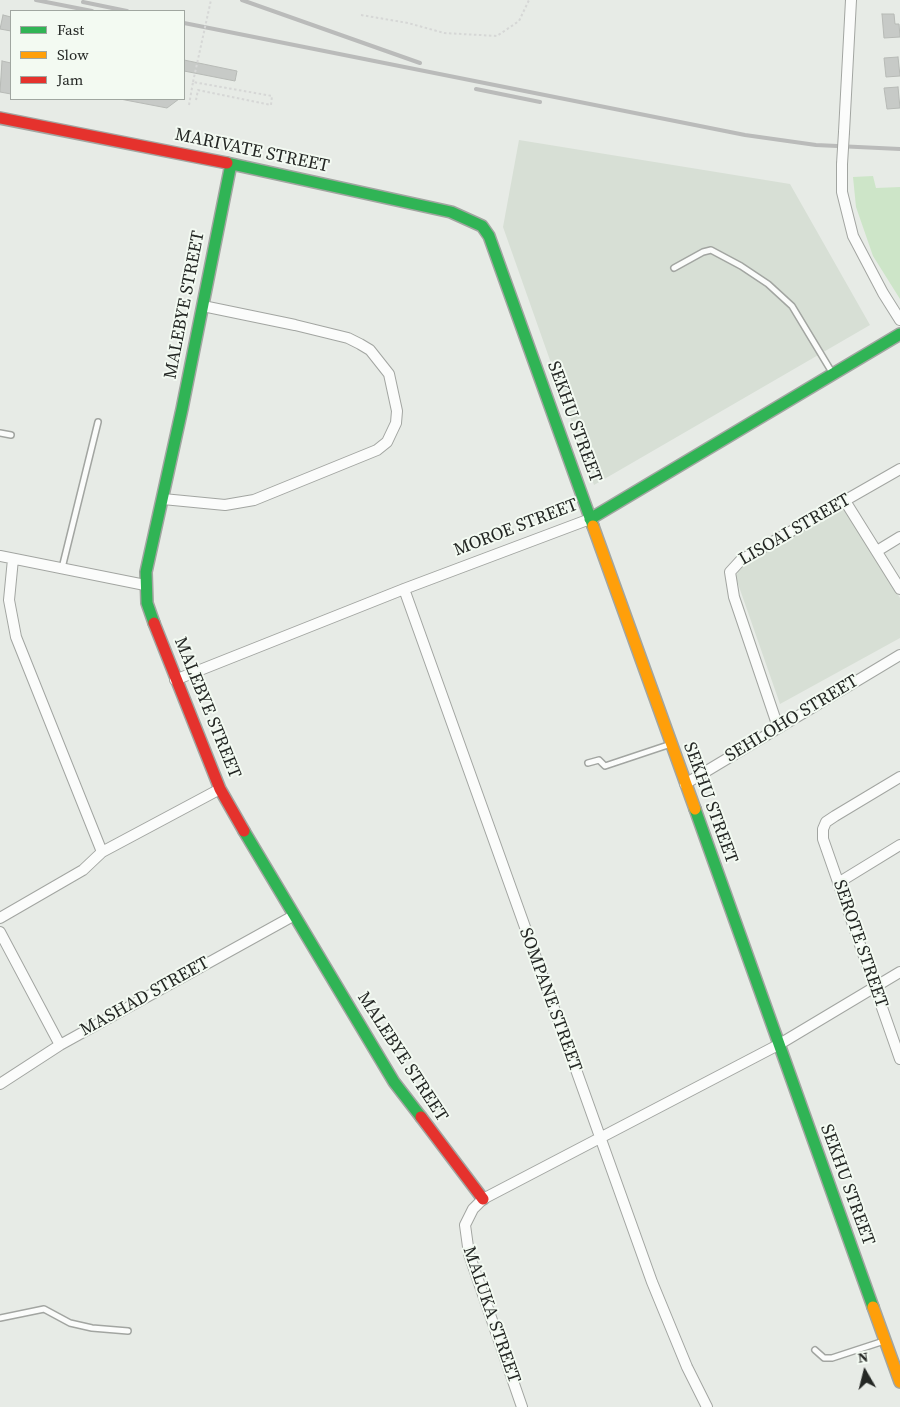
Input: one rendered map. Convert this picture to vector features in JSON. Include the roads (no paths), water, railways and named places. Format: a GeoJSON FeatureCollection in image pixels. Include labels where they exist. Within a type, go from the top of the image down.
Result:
{"type":"FeatureCollection","features":[{"type":"Feature","properties":{"kind":"street"},"geometry":{"type":"LineString","coordinates":[[851,0],[842,192],[853,236],[883,293],[900,320]]}},
{"type":"Feature","properties":{"kind":"street","name":"MARIVATE STREET"},"geometry":{"type":"LineString","coordinates":[[0,118],[231,164],[451,212],[482,226],[489,236]]}},
{"type":"Feature","properties":{"kind":"street","name":"MALEBYE STREET"},"geometry":{"type":"LineString","coordinates":[[231,164],[144,585],[147,603],[175,680],[220,789],[293,916],[394,1082],[482,1199]]}},
{"type":"Feature","properties":{"kind":"street","name":"SEKHU STREET"},"geometry":{"type":"LineString","coordinates":[[489,236],[900,1382]]}},
{"type":"Feature","properties":{"kind":"street"},"geometry":{"type":"LineString","coordinates":[[163,499],[225,505],[254,500],[377,450],[387,442],[396,423],[397,411],[388,374],[370,350],[348,338],[203,306]]}},
{"type":"Feature","properties":{"kind":"street","name":"MOROE STREET"},"geometry":{"type":"LineString","coordinates":[[175,680],[404,589],[590,519],[900,334]]}},
{"type":"Feature","properties":{"kind":"street","name":"LISOAI STREET"},"geometry":{"type":"LineString","coordinates":[[778,727],[734,597],[730,572],[740,560],[900,469]]}},
{"type":"Feature","properties":{"kind":"street"},"geometry":{"type":"LineString","coordinates":[[845,501],[900,589]]}},
{"type":"Feature","properties":{"kind":"street"},"geometry":{"type":"LineString","coordinates":[[877,551],[900,537]]}},
{"type":"Feature","properties":{"kind":"street"},"geometry":{"type":"LineString","coordinates":[[0,556],[144,585]]}},
{"type":"Feature","properties":{"kind":"street"},"geometry":{"type":"LineString","coordinates":[[13,559],[9,600],[16,637],[102,852]]}},
{"type":"Feature","properties":{"kind":"street","name":"SOMPANE STREET"},"geometry":{"type":"LineString","coordinates":[[404,589],[652,1282],[687,1367],[707,1407]]}},
{"type":"Feature","properties":{"kind":"street","name":"SEHLOHO STREET"},"geometry":{"type":"LineString","coordinates":[[685,784],[900,655]]}},
{"type":"Feature","properties":{"kind":"street","name":"SEROTE STREET"},"geometry":{"type":"LineString","coordinates":[[900,776],[834,816],[826,822],[823,829],[823,839],[900,1059]]}},
{"type":"Feature","properties":{"kind":"street"},"geometry":{"type":"LineString","coordinates":[[0,918],[83,870],[102,852],[220,789]]}},
{"type":"Feature","properties":{"kind":"street"},"geometry":{"type":"LineString","coordinates":[[838,883],[900,845]]}},
{"type":"Feature","properties":{"kind":"street","name":"MASHAD STREET"},"geometry":{"type":"LineString","coordinates":[[0,1084],[60,1045],[293,916]]}},
{"type":"Feature","properties":{"kind":"street"},"geometry":{"type":"LineString","coordinates":[[0,932],[60,1045]]}},
{"type":"Feature","properties":{"kind":"street"},"geometry":{"type":"LineString","coordinates":[[482,1199],[778,1045],[900,972]]}},
{"type":"Feature","properties":{"kind":"street"},"geometry":{"type":"LineString","coordinates":[[889,1026],[900,1035]]}},
{"type":"Feature","properties":{"kind":"street","name":"MALUKA STREET"},"geometry":{"type":"LineString","coordinates":[[482,1199],[469,1216],[465,1225],[465,1238],[522,1407]]}},
{"type":"Feature","properties":{"kind":"lane"},"geometry":{"type":"LineString","coordinates":[[674,268],[703,252],[711,250],[741,266],[768,284],[792,306],[833,374]]}},
{"type":"Feature","properties":{"kind":"lane"},"geometry":{"type":"LineString","coordinates":[[62,568],[98,422]]}},
{"type":"Feature","properties":{"kind":"lane"},"geometry":{"type":"LineString","coordinates":[[0,433],[11,435]]}},
{"type":"Feature","properties":{"kind":"lane"},"geometry":{"type":"LineString","coordinates":[[588,763],[599,760],[605,766],[671,744]]}},
{"type":"Feature","properties":{"kind":"lane"},"geometry":{"type":"LineString","coordinates":[[0,1318],[44,1309],[70,1324],[128,1331]]}},
{"type":"Feature","properties":{"kind":"lane"},"geometry":{"type":"LineString","coordinates":[[815,1350],[824,1358],[832,1358],[885,1341]]}},
{"type":"Feature","properties":{"kind":"railway"},"geometry":{"type":"LineString","coordinates":[[36,0],[87,10]]}},
{"type":"Feature","properties":{"kind":"railway"},"geometry":{"type":"LineString","coordinates":[[242,0],[420,63]]}},
{"type":"Feature","properties":{"kind":"railway"},"geometry":{"type":"LineString","coordinates":[[83,2],[122,10]]}},
{"type":"Feature","properties":{"kind":"railway"},"geometry":{"type":"LineString","coordinates":[[185,23],[745,135],[816,145],[900,149]]}},
{"type":"Feature","properties":{"kind":"railway"},"geometry":{"type":"LineString","coordinates":[[476,89],[540,102]]}}]}
